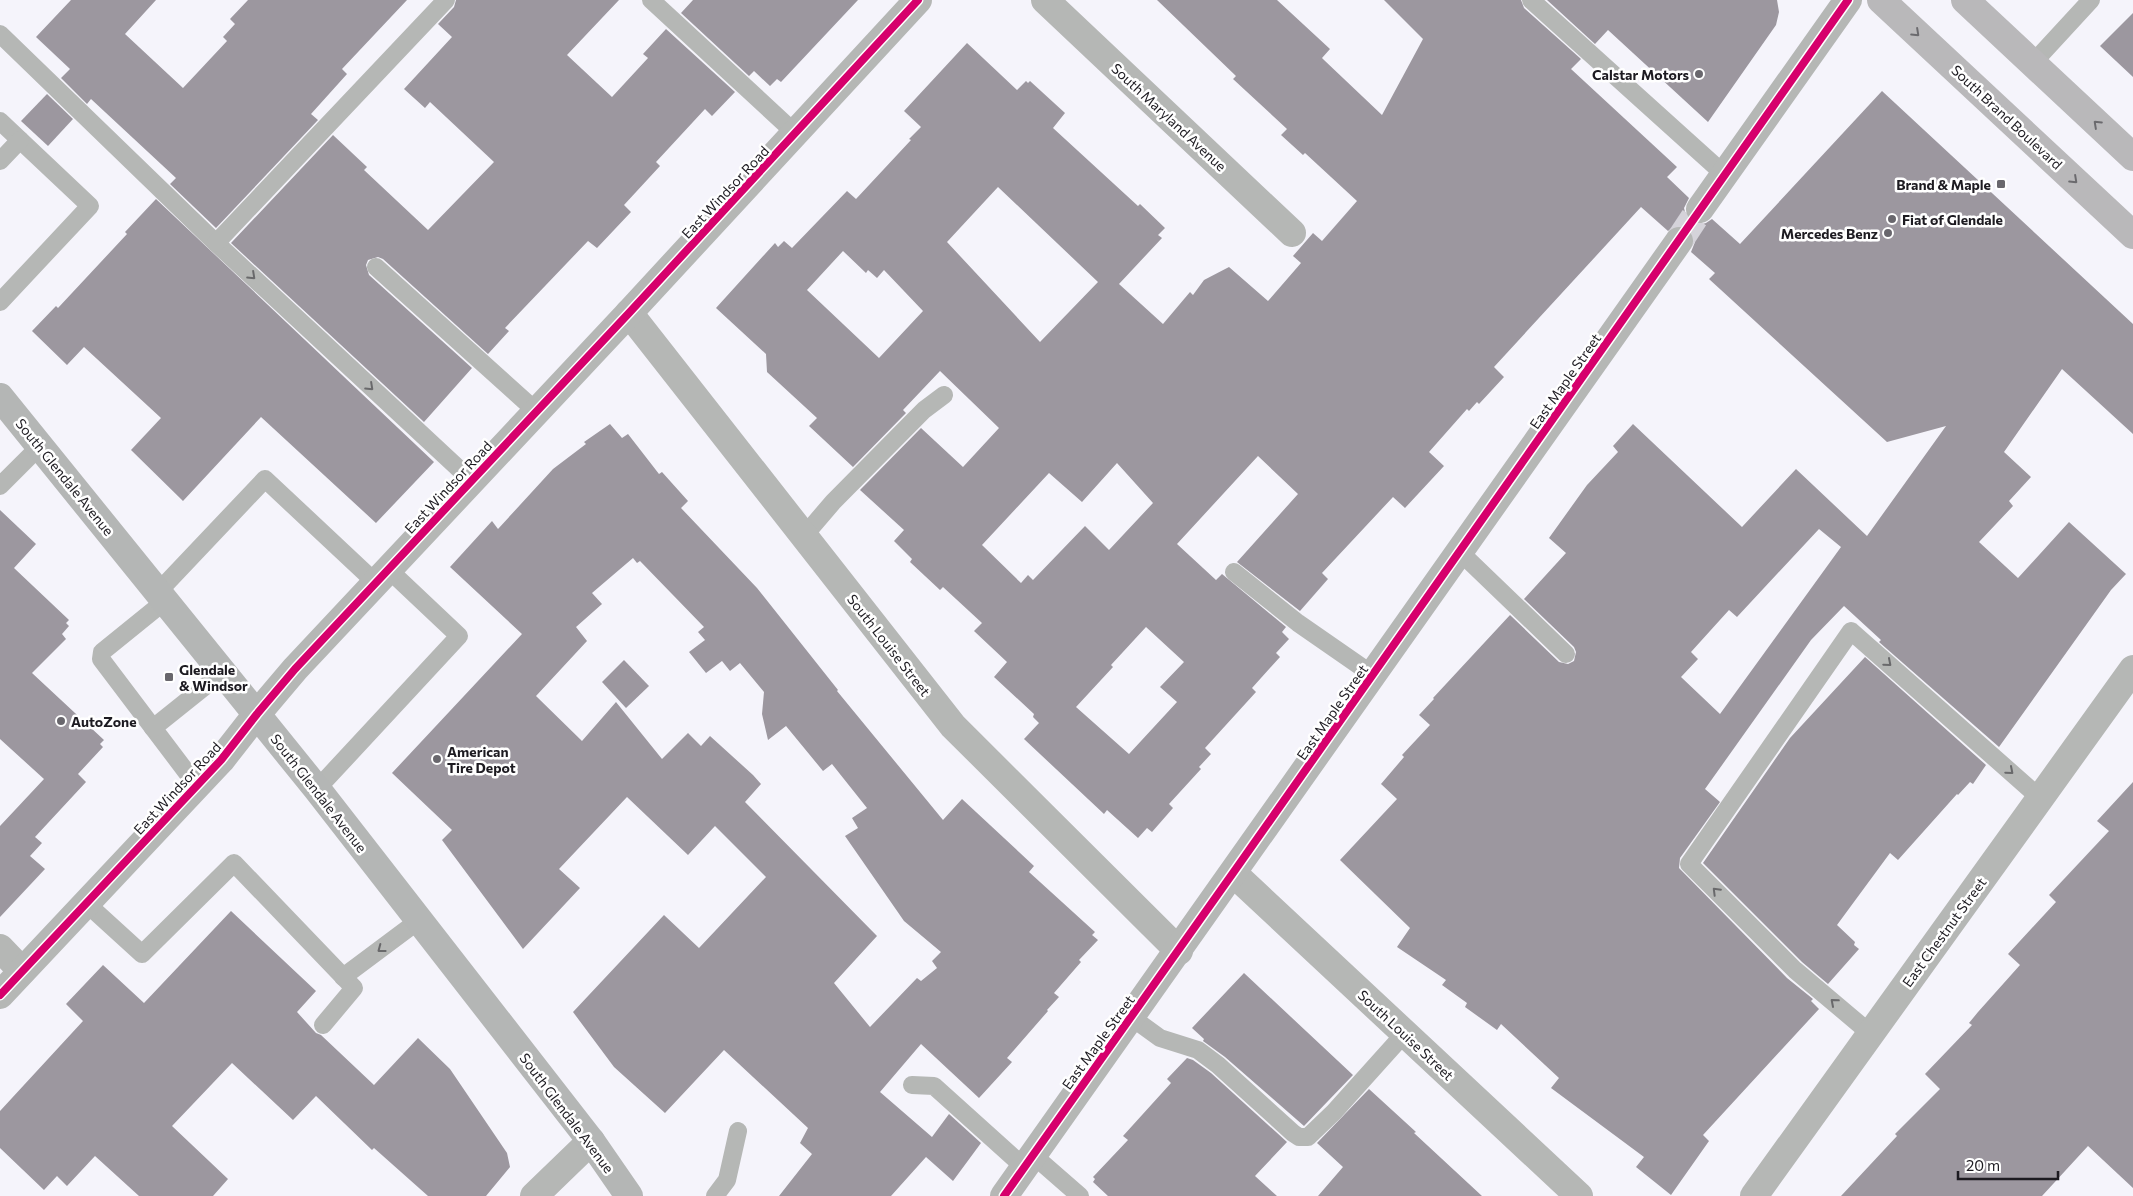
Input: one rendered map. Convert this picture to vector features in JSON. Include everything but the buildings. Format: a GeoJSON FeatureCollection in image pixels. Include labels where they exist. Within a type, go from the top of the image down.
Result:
{"type":"FeatureCollection","features":[{"type":"Feature","properties":{"kind":"main road","name":"South Brand Boulevard"},"geometry":{"type":"LineString","coordinates":[[1881,0],[2133,235]]}},
{"type":"Feature","properties":{"kind":"main road"},"geometry":{"type":"LineString","coordinates":[[1965,0],[2133,157]]}},
{"type":"Feature","properties":{"kind":"main road","name":"South Glendale Avenue"},"geometry":{"type":"LineString","coordinates":[[0,397],[317,789],[591,1141],[629,1196]]}},
{"type":"Feature","properties":{"kind":"street","name":"East Windsor Road"},"geometry":{"type":"LineString","coordinates":[[0,995],[221,760],[295,669],[537,412],[918,0]]}},
{"type":"Feature","properties":{"kind":"street","name":"South Maryland Avenue"},"geometry":{"type":"LineString","coordinates":[[1045,0],[1292,233]]}},
{"type":"Feature","properties":{"kind":"street"},"geometry":{"type":"LineString","coordinates":[[1700,209],[1848,0]]}},
{"type":"Feature","properties":{"kind":"street","name":"East Maple Street"},"geometry":{"type":"LineString","coordinates":[[1004,1196],[1679,241]]}},
{"type":"Feature","properties":{"kind":"street","name":"South Louise Street"},"geometry":{"type":"LineString","coordinates":[[629,313],[952,726],[1178,951]]}},
{"type":"Feature","properties":{"kind":"street","name":"East Chestnut Street"},"geometry":{"type":"LineString","coordinates":[[1754,1196],[2133,669]]}},
{"type":"Feature","properties":{"kind":"street","name":"South Louise Street"},"geometry":{"type":"LineString","coordinates":[[1233,873],[1579,1196]]}},
{"type":"Feature","properties":{"kind":"street"},"geometry":{"type":"LineString","coordinates":[[0,948],[22,972]]}},
{"type":"Feature","properties":{"kind":"street"},"geometry":{"type":"LineString","coordinates":[[534,1196],[591,1141]]}},
{"type":"Feature","properties":{"kind":"lane"},"geometry":{"type":"LineString","coordinates":[[216,243],[446,0]]}},
{"type":"Feature","properties":{"kind":"lane"},"geometry":{"type":"LineString","coordinates":[[651,0],[795,134]]}},
{"type":"Feature","properties":{"kind":"lane"},"geometry":{"type":"LineString","coordinates":[[1531,0],[1724,175]]}},
{"type":"Feature","properties":{"kind":"lane"},"geometry":{"type":"LineString","coordinates":[[2033,64],[2091,0]]}},
{"type":"Feature","properties":{"kind":"lane"},"geometry":{"type":"LineString","coordinates":[[0,34],[216,243],[472,480]]}},
{"type":"Feature","properties":{"kind":"lane"},"geometry":{"type":"LineString","coordinates":[[0,122],[90,206],[0,302]]}},
{"type":"Feature","properties":{"kind":"lane"},"geometry":{"type":"LineString","coordinates":[[0,161],[20,140]]}},
{"type":"Feature","properties":{"kind":"lane"},"geometry":{"type":"LineString","coordinates":[[376,267],[537,412]]}},
{"type":"Feature","properties":{"kind":"lane"},"geometry":{"type":"LineString","coordinates":[[804,536],[833,502],[924,410],[944,395]]}},
{"type":"Feature","properties":{"kind":"lane"},"geometry":{"type":"LineString","coordinates":[[0,486],[40,446]]}},
{"type":"Feature","properties":{"kind":"lane"},"geometry":{"type":"LineString","coordinates":[[197,786],[100,659],[100,655],[162,597],[265,479],[382,576],[459,636],[317,789]]}},
{"type":"Feature","properties":{"kind":"lane"},"geometry":{"type":"LineString","coordinates":[[1460,552],[1566,654]]}},
{"type":"Feature","properties":{"kind":"lane"},"geometry":{"type":"LineString","coordinates":[[1234,572],[1298,623],[1373,675]]}},
{"type":"Feature","properties":{"kind":"lane"},"geometry":{"type":"LineString","coordinates":[[1871,1034],[1795,970],[1689,864],[1851,631],[2040,798]]}},
{"type":"Feature","properties":{"kind":"lane"},"geometry":{"type":"LineString","coordinates":[[153,728],[223,672]]}},
{"type":"Feature","properties":{"kind":"lane"},"geometry":{"type":"LineString","coordinates":[[86,904],[142,954],[234,863],[354,988],[323,1025]]}},
{"type":"Feature","properties":{"kind":"lane"},"geometry":{"type":"LineString","coordinates":[[343,977],[418,921]]}},
{"type":"Feature","properties":{"kind":"lane"},"geometry":{"type":"LineString","coordinates":[[1131,1017],[1160,1038],[1198,1050],[1218,1065],[1293,1134],[1299,1137],[1308,1137],[1334,1112],[1405,1034]]}},
{"type":"Feature","properties":{"kind":"lane"},"geometry":{"type":"LineString","coordinates":[[912,1084],[934,1086],[1029,1161],[1080,1196]]}},
{"type":"Feature","properties":{"kind":"lane"},"geometry":{"type":"LineString","coordinates":[[715,1196],[727,1180],[738,1131]]}},
{"type":"Feature","properties":{"kind":"tunnel"},"geometry":{"type":"LineString","coordinates":[[1679,241],[1700,209]]}},
{"type":"Feature","properties":{"kind":"cycle path"},"geometry":{"type":"LineString","coordinates":[[0,995],[221,760],[295,669],[629,313],[918,0]]}},
{"type":"Feature","properties":{"kind":"cycle path"},"geometry":{"type":"LineString","coordinates":[[1004,1196],[1848,0]]}},
{"type":"Feature","properties":{"kind":"place","name":"Calstar Motors"},"geometry":{"type":"Point","coordinates":[1699,74]}},
{"type":"Feature","properties":{"kind":"place","name":"Brand & Maple"},"geometry":{"type":"Point","coordinates":[2001,184]}},
{"type":"Feature","properties":{"kind":"place","name":"Fiat of Glendale"},"geometry":{"type":"Point","coordinates":[1892,219]}},
{"type":"Feature","properties":{"kind":"place","name":"Mercedes Benz"},"geometry":{"type":"Point","coordinates":[1888,233]}},
{"type":"Feature","properties":{"kind":"place","name":"Glendale & Windsor"},"geometry":{"type":"Point","coordinates":[169,677]}},
{"type":"Feature","properties":{"kind":"place","name":"AutoZone"},"geometry":{"type":"Point","coordinates":[61,721]}},
{"type":"Feature","properties":{"kind":"place","name":"American Tire Depot"},"geometry":{"type":"Point","coordinates":[437,759]}}]}
